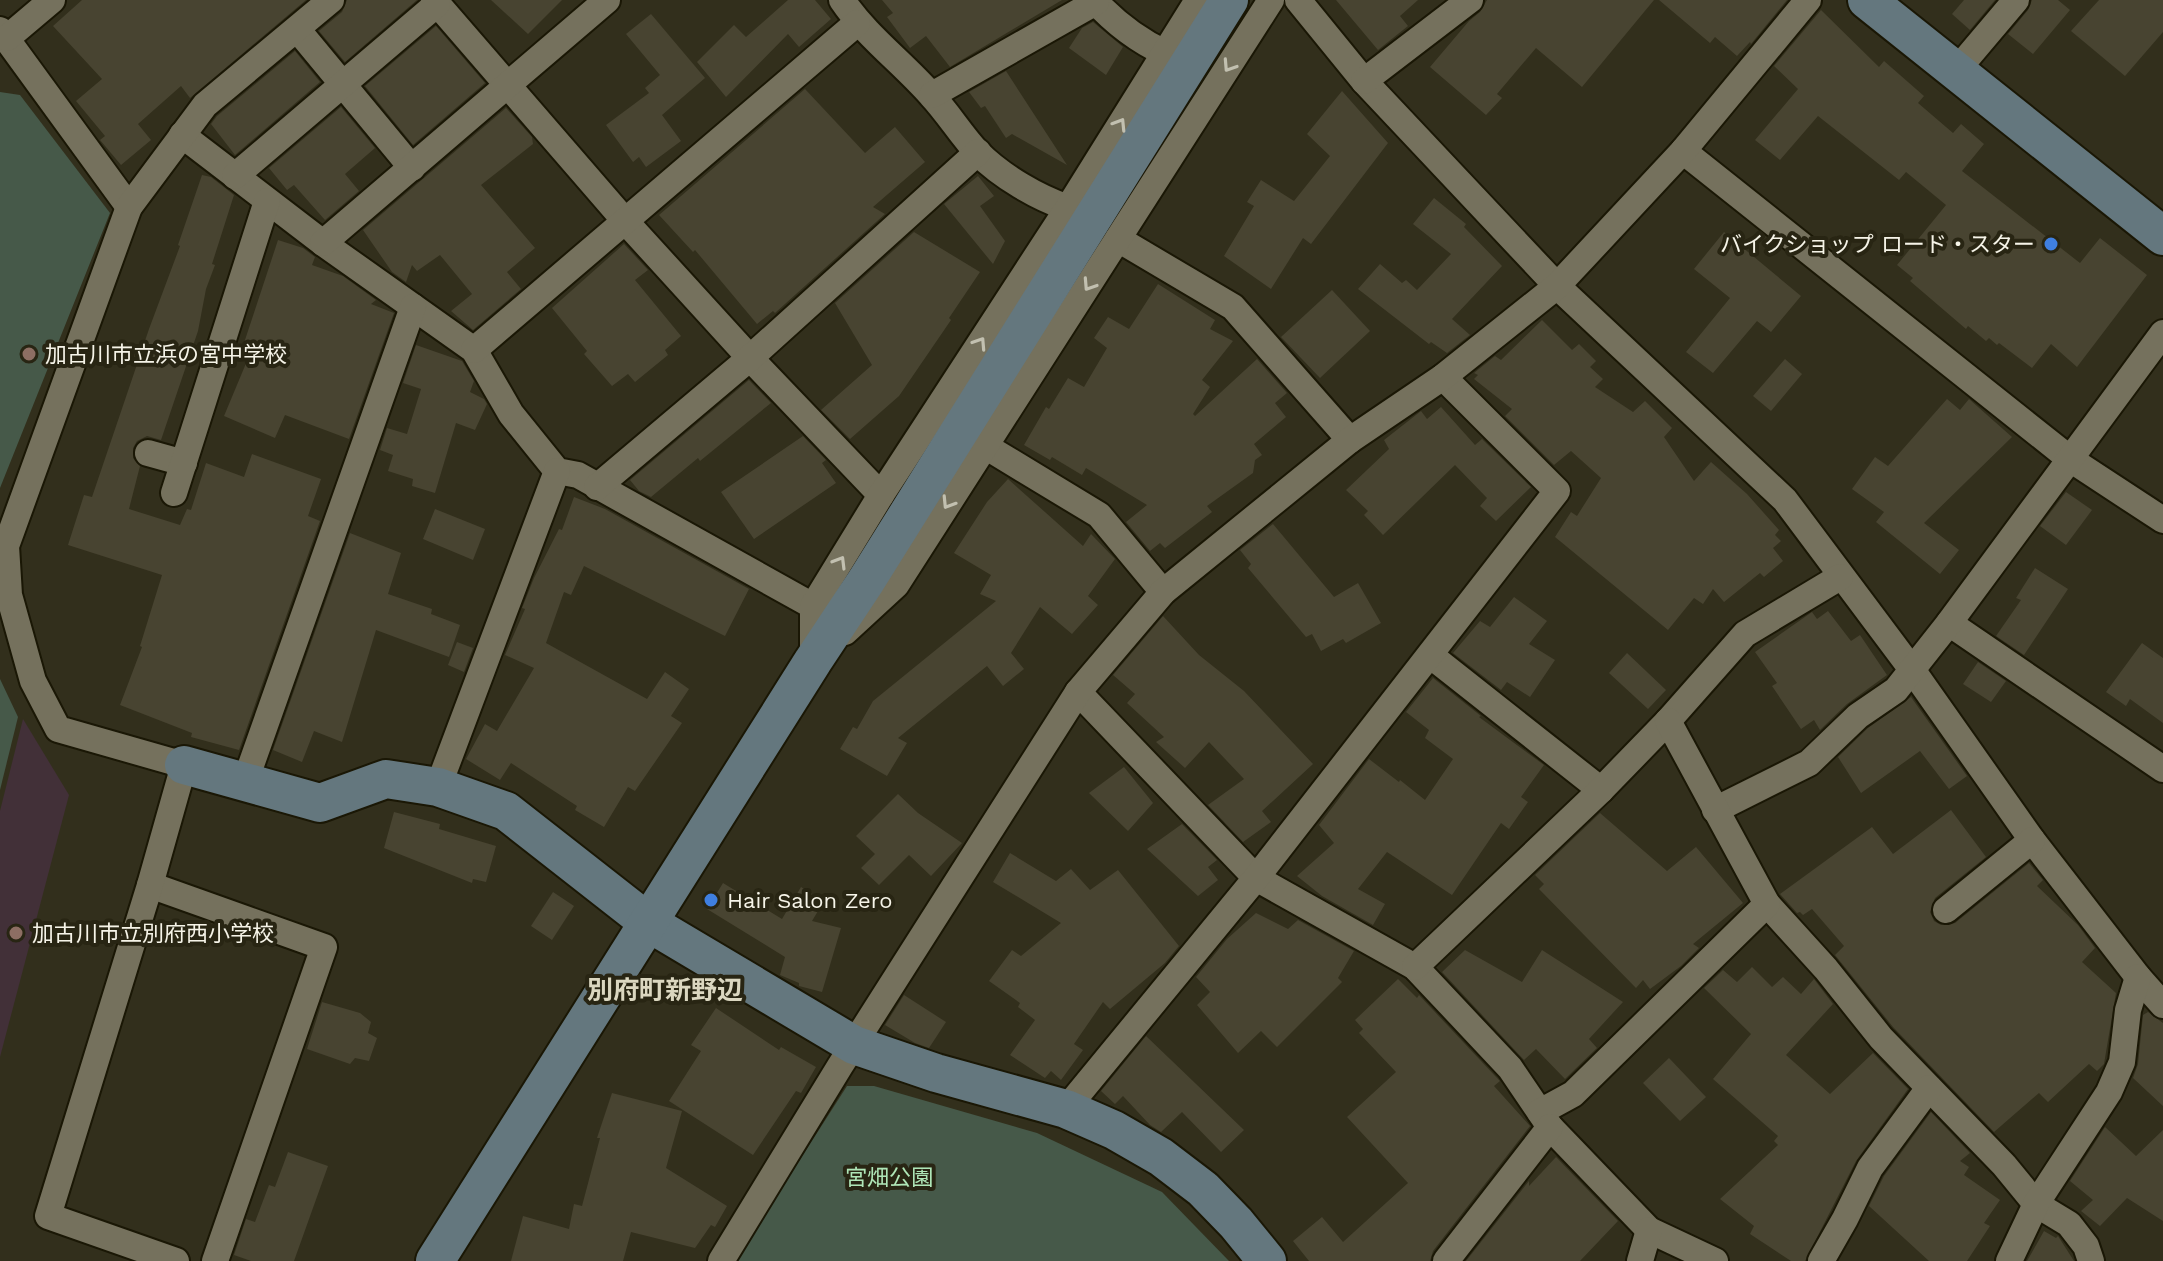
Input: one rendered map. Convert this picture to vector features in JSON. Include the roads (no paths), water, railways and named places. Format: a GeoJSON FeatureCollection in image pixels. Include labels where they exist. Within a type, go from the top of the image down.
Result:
{"type":"FeatureCollection","features":[{"type":"Feature","properties":{"kind":"street"},"geometry":{"type":"LineString","coordinates":[[52,0],[3,34],[129,207]]}},
{"type":"Feature","properties":{"kind":"street"},"geometry":{"type":"LineString","coordinates":[[331,0],[205,105],[129,207],[6,546],[9,595],[33,681],[58,729],[320,803],[386,779],[438,787],[506,811],[649,923],[854,1045],[936,1073],[1066,1109],[1114,1130],[1161,1157],[1203,1189],[1267,1261]]}},
{"type":"Feature","properties":{"kind":"street"},"geometry":{"type":"LineString","coordinates":[[323,243],[607,0]]}},
{"type":"Feature","properties":{"kind":"street"},"geometry":{"type":"LineString","coordinates":[[842,0],[857,23],[932,95],[993,166],[1046,200],[1068,208]]}},
{"type":"Feature","properties":{"kind":"street"},"geometry":{"type":"LineString","coordinates":[[813,661],[813,606],[1198,0]]}},
{"type":"Feature","properties":{"kind":"street"},"geometry":{"type":"LineString","coordinates":[[435,1261],[1229,0]]}},
{"type":"Feature","properties":{"kind":"street"},"geometry":{"type":"LineString","coordinates":[[813,661],[896,585],[1271,0]]}},
{"type":"Feature","properties":{"kind":"street"},"geometry":{"type":"LineString","coordinates":[[1298,0],[1364,81],[1557,286],[1785,500],[1913,671],[2032,840],[2163,1005]]}},
{"type":"Feature","properties":{"kind":"street"},"geometry":{"type":"LineString","coordinates":[[1364,81],[1470,0]]}},
{"type":"Feature","properties":{"kind":"street"},"geometry":{"type":"LineString","coordinates":[[721,1261],[1078,692],[1163,592],[1350,440],[1443,377],[1557,286],[1683,151],[1808,0]]}},
{"type":"Feature","properties":{"kind":"street"},"geometry":{"type":"LineString","coordinates":[[1867,0],[2163,236]]}},
{"type":"Feature","properties":{"kind":"street"},"geometry":{"type":"LineString","coordinates":[[1956,71],[2016,0]]}},
{"type":"Feature","properties":{"kind":"street"},"geometry":{"type":"LineString","coordinates":[[932,95],[1095,1],[1113,20],[1147,45],[1165,53]]}},
{"type":"Feature","properties":{"kind":"street"},"geometry":{"type":"LineString","coordinates":[[235,176],[435,2],[626,222],[881,495]]}},
{"type":"Feature","properties":{"kind":"street"},"geometry":{"type":"LineString","coordinates":[[474,350],[857,23]]}},
{"type":"Feature","properties":{"kind":"street"},"geometry":{"type":"LineString","coordinates":[[297,29],[412,168]]}},
{"type":"Feature","properties":{"kind":"street"},"geometry":{"type":"LineString","coordinates":[[182,135],[323,243],[474,350],[511,414],[557,471],[578,475],[813,606]]}},
{"type":"Feature","properties":{"kind":"street"},"geometry":{"type":"LineString","coordinates":[[1683,151],[2070,459],[2163,520]]}},
{"type":"Feature","properties":{"kind":"street"},"geometry":{"type":"LineString","coordinates":[[597,487],[750,358],[978,152]]}},
{"type":"Feature","properties":{"kind":"street"},"geometry":{"type":"LineString","coordinates":[[174,493],[267,201]]}},
{"type":"Feature","properties":{"kind":"street"},"geometry":{"type":"LineString","coordinates":[[1118,239],[1233,307],[1350,440]]}},
{"type":"Feature","properties":{"kind":"street"},"geometry":{"type":"LineString","coordinates":[[245,782],[413,307]]}},
{"type":"Feature","properties":{"kind":"street"},"geometry":{"type":"LineString","coordinates":[[1715,810],[1809,763],[1858,716],[1896,690],[2163,333]]}},
{"type":"Feature","properties":{"kind":"street"},"geometry":{"type":"LineString","coordinates":[[1066,1109],[1256,878],[1557,491],[1443,377]]}},
{"type":"Feature","properties":{"kind":"street"},"geometry":{"type":"LineString","coordinates":[[985,446],[1099,515],[1163,592]]}},
{"type":"Feature","properties":{"kind":"street"},"geometry":{"type":"LineString","coordinates":[[148,453],[184,463]]}},
{"type":"Feature","properties":{"kind":"street"},"geometry":{"type":"LineString","coordinates":[[438,787],[557,471]]}},
{"type":"Feature","properties":{"kind":"street"},"geometry":{"type":"LineString","coordinates":[[1415,967],[1601,790],[1668,721],[1745,634],[1840,577]]}},
{"type":"Feature","properties":{"kind":"street"},"geometry":{"type":"LineString","coordinates":[[1949,623],[2163,769]]}},
{"type":"Feature","properties":{"kind":"street"},"geometry":{"type":"LineString","coordinates":[[1430,655],[1601,790]]}},
{"type":"Feature","properties":{"kind":"street"},"geometry":{"type":"LineString","coordinates":[[1078,692],[1256,878],[1415,967],[1510,1068],[1545,1120],[1649,1230],[1715,1261]]}},
{"type":"Feature","properties":{"kind":"street"},"geometry":{"type":"LineString","coordinates":[[1668,721],[1767,904],[1826,969],[1881,1038],[2004,1165],[2036,1204],[2069,1224],[2086,1246],[2091,1261]]}},
{"type":"Feature","properties":{"kind":"street"},"geometry":{"type":"LineString","coordinates":[[176,1261],[48,1216],[184,765]]}},
{"type":"Feature","properties":{"kind":"street"},"geometry":{"type":"LineString","coordinates":[[1946,910],[2032,840]]}},
{"type":"Feature","properties":{"kind":"street"},"geometry":{"type":"LineString","coordinates":[[150,885],[324,947],[215,1261]]}},
{"type":"Feature","properties":{"kind":"street"},"geometry":{"type":"LineString","coordinates":[[1446,1261],[1545,1120],[1767,904]]}},
{"type":"Feature","properties":{"kind":"street"},"geometry":{"type":"LineString","coordinates":[[2009,1261],[2036,1204],[2109,1092],[2122,1062],[2128,1010],[2138,977]]}},
{"type":"Feature","properties":{"kind":"street"},"geometry":{"type":"LineString","coordinates":[[1821,1261],[1870,1168],[1929,1088]]}},
{"type":"Feature","properties":{"kind":"street"},"geometry":{"type":"LineString","coordinates":[[1640,1261],[1649,1230]]}},
{"type":"Feature","properties":{"kind":"place","name":"バイクショップ ロード・スター"},"geometry":{"type":"Point","coordinates":[2051,244]}},
{"type":"Feature","properties":{"kind":"place","name":"加古川市立浜の宮中学校"},"geometry":{"type":"Point","coordinates":[29,354]}},
{"type":"Feature","properties":{"kind":"place","name":"Hair Salon Zero"},"geometry":{"type":"Point","coordinates":[711,900]}},
{"type":"Feature","properties":{"kind":"place","name":"加古川市立別府西小学校"},"geometry":{"type":"Point","coordinates":[16,933]}},
{"type":"Feature","properties":{"kind":"district","name":"別府町新野辺"},"geometry":{"type":"Point","coordinates":[665,990]}},
{"type":"Feature","properties":{"kind":"park label","name":"宮畑公園"},"geometry":{"type":"Point","coordinates":[889,1177]}}]}
